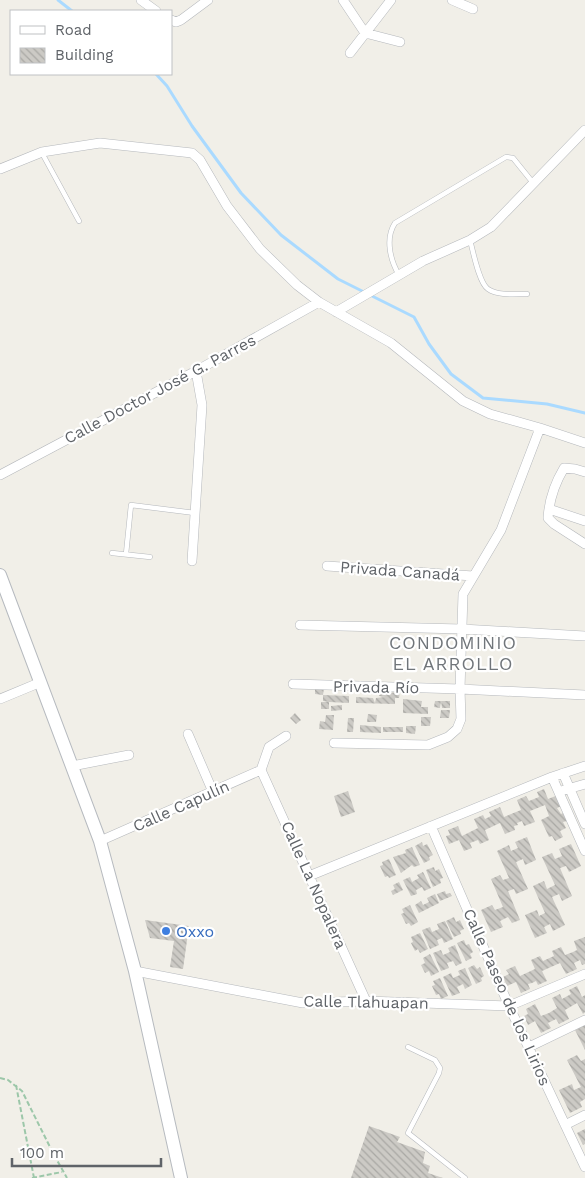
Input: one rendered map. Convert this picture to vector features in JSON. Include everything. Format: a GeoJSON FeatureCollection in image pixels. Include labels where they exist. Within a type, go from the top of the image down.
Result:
{"type":"FeatureCollection","features":[{"type":"Feature","properties":{"kind":"main road"},"geometry":{"type":"LineString","coordinates":[[0,575],[100,842],[135,972],[181,1178]]}},
{"type":"Feature","properties":{"kind":"street"},"geometry":{"type":"LineString","coordinates":[[141,0],[155,10]]}},
{"type":"Feature","properties":{"kind":"street"},"geometry":{"type":"LineString","coordinates":[[172,20],[176,22],[181,20],[196,4],[208,0]]}},
{"type":"Feature","properties":{"kind":"street"},"geometry":{"type":"LineString","coordinates":[[343,0],[365,33],[400,42]]}},
{"type":"Feature","properties":{"kind":"street"},"geometry":{"type":"LineString","coordinates":[[350,53],[391,0]]}},
{"type":"Feature","properties":{"kind":"street"},"geometry":{"type":"LineString","coordinates":[[452,0],[473,8]]}},
{"type":"Feature","properties":{"kind":"street"},"geometry":{"type":"LineString","coordinates":[[336,312],[423,261],[470,240],[491,228],[585,130]]}},
{"type":"Feature","properties":{"kind":"street"},"geometry":{"type":"LineString","coordinates":[[0,169],[42,152],[100,143],[192,153],[200,160],[227,206],[260,249],[297,285],[319,302],[391,343],[463,401],[490,414],[585,443]]}},
{"type":"Feature","properties":{"kind":"street","name":"Calle Doctor José G. Parres"},"geometry":{"type":"LineString","coordinates":[[0,475],[196,371],[319,302]]}},
{"type":"Feature","properties":{"kind":"street"},"geometry":{"type":"LineString","coordinates":[[192,561],[202,405],[196,371]]}},
{"type":"Feature","properties":{"kind":"street"},"geometry":{"type":"LineString","coordinates":[[334,743],[428,745],[448,737],[457,729],[461,718],[463,594],[501,530],[540,428]]}},
{"type":"Feature","properties":{"kind":"street"},"geometry":{"type":"LineString","coordinates":[[585,472],[564,468],[558,477],[548,509],[548,518],[554,524],[585,544]]}},
{"type":"Feature","properties":{"kind":"street"},"geometry":{"type":"LineString","coordinates":[[548,509],[585,521]]}},
{"type":"Feature","properties":{"kind":"street","name":"Privada Canadá"},"geometry":{"type":"LineString","coordinates":[[327,566],[474,576]]}},
{"type":"Feature","properties":{"kind":"street"},"geometry":{"type":"LineString","coordinates":[[300,625],[462,629],[585,636]]}},
{"type":"Feature","properties":{"kind":"street"},"geometry":{"type":"LineString","coordinates":[[0,699],[41,682]]}},
{"type":"Feature","properties":{"kind":"street","name":"Privada Río"},"geometry":{"type":"LineString","coordinates":[[293,684],[585,695]]}},
{"type":"Feature","properties":{"kind":"street"},"geometry":{"type":"LineString","coordinates":[[188,734],[213,792]]}},
{"type":"Feature","properties":{"kind":"street"},"geometry":{"type":"LineString","coordinates":[[261,770],[269,747],[286,736]]}},
{"type":"Feature","properties":{"kind":"street"},"geometry":{"type":"LineString","coordinates":[[72,766],[129,755]]}},
{"type":"Feature","properties":{"kind":"street"},"geometry":{"type":"LineString","coordinates":[[309,876],[552,777],[585,766]]}},
{"type":"Feature","properties":{"kind":"street","name":"Calle Capulín"},"geometry":{"type":"LineString","coordinates":[[100,842],[261,770]]}},
{"type":"Feature","properties":{"kind":"street","name":"Calle La Nopalera"},"geometry":{"type":"LineString","coordinates":[[261,770],[366,1000]]}},
{"type":"Feature","properties":{"kind":"street"},"geometry":{"type":"LineString","coordinates":[[563,773],[585,824]]}},
{"type":"Feature","properties":{"kind":"street"},"geometry":{"type":"LineString","coordinates":[[552,777],[585,851]]}},
{"type":"Feature","properties":{"kind":"street"},"geometry":{"type":"LineString","coordinates":[[559,792],[585,784]]}},
{"type":"Feature","properties":{"kind":"street","name":"Calle Paseo de los Lirios"},"geometry":{"type":"LineString","coordinates":[[431,826],[509,1006],[585,1167]]}},
{"type":"Feature","properties":{"kind":"street","name":"Calle Tlahuapan"},"geometry":{"type":"LineString","coordinates":[[135,972],[304,1002],[366,1000],[509,1006]]}},
{"type":"Feature","properties":{"kind":"street"},"geometry":{"type":"LineString","coordinates":[[509,1006],[585,974]]}},
{"type":"Feature","properties":{"kind":"street"},"geometry":{"type":"LineString","coordinates":[[529,1047],[585,1020]]}},
{"type":"Feature","properties":{"kind":"street"},"geometry":{"type":"LineString","coordinates":[[565,1125],[585,1114]]}},
{"type":"Feature","properties":{"kind":"lane"},"geometry":{"type":"LineString","coordinates":[[42,152],[79,221]]}},
{"type":"Feature","properties":{"kind":"lane"},"geometry":{"type":"LineString","coordinates":[[397,277],[389,242],[395,223],[506,157],[512,158],[536,182]]}},
{"type":"Feature","properties":{"kind":"lane"},"geometry":{"type":"LineString","coordinates":[[470,240],[482,281],[487,288],[502,293],[527,294]]}},
{"type":"Feature","properties":{"kind":"lane"},"geometry":{"type":"LineString","coordinates":[[126,554],[131,505],[195,513]]}},
{"type":"Feature","properties":{"kind":"lane"},"geometry":{"type":"LineString","coordinates":[[112,553],[150,557]]}},
{"type":"Feature","properties":{"kind":"lane"},"geometry":{"type":"LineString","coordinates":[[408,1047],[434,1060],[440,1068],[408,1134],[465,1178]]}},
{"type":"Feature","properties":{"kind":"path"},"geometry":{"type":"LineString","coordinates":[[0,1078],[8,1080],[22,1091],[67,1178]]}},
{"type":"Feature","properties":{"kind":"path"},"geometry":{"type":"LineString","coordinates":[[16,1085],[33,1178],[63,1171]]}},
{"type":"Feature","properties":{"kind":"building"},"geometry":{"type":"Polygon","coordinates":[[[315,687],[324,688],[323,695],[315,694],[315,687]]]}},
{"type":"Feature","properties":{"kind":"building"},"geometry":{"type":"Polygon","coordinates":[[[380,691],[387,693],[400,692],[399,698],[395,698],[395,704],[356,703],[356,697],[373,698],[375,703],[376,698],[385,697],[379,696],[380,691]]]}},
{"type":"Feature","properties":{"kind":"building"},"geometry":{"type":"Polygon","coordinates":[[[323,695],[349,696],[349,703],[323,701],[323,695]]]}},
{"type":"Feature","properties":{"kind":"building"},"geometry":{"type":"Polygon","coordinates":[[[403,699],[422,701],[421,707],[428,707],[428,714],[403,713],[403,699]]]}},
{"type":"Feature","properties":{"kind":"building"},"geometry":{"type":"Polygon","coordinates":[[[435,701],[441,701],[440,708],[434,707],[435,701]]]}},
{"type":"Feature","properties":{"kind":"building"},"geometry":{"type":"Polygon","coordinates":[[[441,701],[450,701],[450,708],[442,708],[441,701]]]}},
{"type":"Feature","properties":{"kind":"building"},"geometry":{"type":"Polygon","coordinates":[[[321,702],[329,702],[329,709],[321,709],[321,702]]]}},
{"type":"Feature","properties":{"kind":"building"},"geometry":{"type":"Polygon","coordinates":[[[342,705],[342,710],[331,711],[331,706],[342,705]]]}},
{"type":"Feature","properties":{"kind":"building"},"geometry":{"type":"Polygon","coordinates":[[[441,710],[450,710],[449,718],[440,718],[441,710]]]}},
{"type":"Feature","properties":{"kind":"building"},"geometry":{"type":"Polygon","coordinates":[[[295,713],[301,720],[296,724],[290,718],[295,713]]]}},
{"type":"Feature","properties":{"kind":"building"},"geometry":{"type":"Polygon","coordinates":[[[368,714],[377,715],[376,722],[367,722],[368,714]]]}},
{"type":"Feature","properties":{"kind":"building"},"geometry":{"type":"Polygon","coordinates":[[[326,715],[334,715],[333,730],[319,729],[320,721],[325,722],[326,715]]]}},
{"type":"Feature","properties":{"kind":"building"},"geometry":{"type":"Polygon","coordinates":[[[421,717],[431,717],[430,726],[421,726],[421,717]]]}},
{"type":"Feature","properties":{"kind":"building"},"geometry":{"type":"Polygon","coordinates":[[[348,718],[354,718],[353,732],[347,732],[348,718]]]}},
{"type":"Feature","properties":{"kind":"building"},"geometry":{"type":"Polygon","coordinates":[[[360,725],[381,727],[381,733],[360,732],[360,725]]]}},
{"type":"Feature","properties":{"kind":"building"},"geometry":{"type":"Polygon","coordinates":[[[406,726],[416,726],[415,734],[406,733],[406,726]]]}},
{"type":"Feature","properties":{"kind":"building"},"geometry":{"type":"Polygon","coordinates":[[[383,727],[403,727],[403,732],[383,732],[383,727]]]}},
{"type":"Feature","properties":{"kind":"building"},"geometry":{"type":"Polygon","coordinates":[[[544,789],[548,799],[558,795],[562,806],[557,808],[561,814],[563,813],[567,821],[563,822],[566,828],[560,831],[563,837],[555,841],[552,836],[549,837],[541,820],[549,816],[545,805],[530,811],[535,822],[524,826],[522,821],[517,823],[518,825],[514,826],[515,830],[505,834],[500,823],[485,830],[489,840],[480,844],[478,840],[470,843],[472,848],[464,851],[459,840],[449,844],[446,836],[450,835],[448,830],[458,826],[462,836],[478,828],[474,819],[483,815],[485,819],[491,816],[489,812],[500,807],[504,817],[521,810],[517,800],[526,796],[529,801],[539,797],[537,792],[544,789]]]}},
{"type":"Feature","properties":{"kind":"building"},"geometry":{"type":"Polygon","coordinates":[[[348,791],[355,812],[341,817],[334,796],[348,791]]]}},
{"type":"Feature","properties":{"kind":"building"},"geometry":{"type":"Polygon","coordinates":[[[527,837],[536,860],[525,865],[523,859],[516,862],[528,889],[516,894],[514,889],[508,891],[520,920],[512,923],[508,917],[500,921],[503,927],[491,932],[481,910],[492,905],[495,910],[503,907],[491,879],[500,875],[503,880],[509,878],[497,851],[509,845],[511,851],[518,848],[515,842],[527,837]]]}},
{"type":"Feature","properties":{"kind":"building"},"geometry":{"type":"Polygon","coordinates":[[[422,842],[423,846],[427,844],[433,855],[429,857],[430,860],[424,863],[415,846],[422,842]]]}},
{"type":"Feature","properties":{"kind":"building"},"geometry":{"type":"Polygon","coordinates":[[[571,844],[581,866],[569,872],[566,866],[560,868],[572,896],[562,901],[559,894],[552,897],[565,925],[553,931],[550,924],[544,927],[547,933],[535,938],[525,915],[537,910],[539,916],[545,913],[533,886],[544,881],[547,889],[555,885],[542,857],[552,853],[555,859],[562,856],[559,849],[571,844]]]}},
{"type":"Feature","properties":{"kind":"building"},"geometry":{"type":"Polygon","coordinates":[[[412,847],[420,865],[414,867],[412,865],[401,873],[393,857],[406,853],[405,850],[412,847]]]}},
{"type":"Feature","properties":{"kind":"building"},"geometry":{"type":"Polygon","coordinates":[[[389,859],[396,875],[389,878],[388,876],[385,877],[380,866],[383,865],[382,862],[389,859]]]}},
{"type":"Feature","properties":{"kind":"building"},"geometry":{"type":"Polygon","coordinates":[[[434,867],[435,871],[439,869],[443,878],[440,879],[441,883],[433,887],[426,870],[434,867]]]}},
{"type":"Feature","properties":{"kind":"building"},"geometry":{"type":"Polygon","coordinates":[[[423,872],[431,888],[424,891],[422,887],[416,890],[417,894],[411,896],[403,880],[410,877],[412,882],[419,878],[417,875],[423,872]]]}},
{"type":"Feature","properties":{"kind":"building"},"geometry":{"type":"Polygon","coordinates":[[[399,882],[403,890],[393,895],[391,891],[395,889],[393,885],[399,882]]]}},
{"type":"Feature","properties":{"kind":"building"},"geometry":{"type":"Polygon","coordinates":[[[445,891],[446,894],[450,893],[452,896],[440,901],[437,894],[445,891]]]}},
{"type":"Feature","properties":{"kind":"building"},"geometry":{"type":"Polygon","coordinates":[[[435,894],[439,903],[419,913],[415,905],[421,901],[423,905],[429,902],[427,898],[435,894]]]}},
{"type":"Feature","properties":{"kind":"building"},"geometry":{"type":"Polygon","coordinates":[[[410,905],[418,922],[411,926],[409,923],[406,924],[401,914],[404,913],[402,909],[410,905]]]}},
{"type":"Feature","properties":{"kind":"building"},"geometry":{"type":"Polygon","coordinates":[[[454,917],[456,922],[460,920],[464,929],[460,931],[461,934],[454,937],[446,921],[454,917]]]}},
{"type":"Feature","properties":{"kind":"building"},"geometry":{"type":"Polygon","coordinates":[[[145,920],[189,926],[183,969],[170,967],[174,941],[150,938],[145,920]]]}},
{"type":"Feature","properties":{"kind":"building"},"geometry":{"type":"Polygon","coordinates":[[[445,921],[453,939],[444,943],[442,938],[437,940],[439,945],[430,949],[422,930],[430,927],[432,932],[439,929],[437,924],[445,921]]]}},
{"type":"Feature","properties":{"kind":"building"},"geometry":{"type":"Polygon","coordinates":[[[420,933],[428,949],[420,953],[418,949],[415,951],[411,943],[413,942],[411,937],[420,933]]]}},
{"type":"Feature","properties":{"kind":"building"},"geometry":{"type":"Polygon","coordinates":[[[585,937],[585,964],[582,965],[580,960],[574,963],[577,969],[566,974],[560,963],[542,971],[547,981],[538,985],[536,981],[528,984],[530,989],[521,993],[516,982],[507,986],[503,977],[509,974],[506,970],[515,966],[520,976],[535,969],[531,960],[540,956],[543,961],[554,956],[552,951],[561,947],[565,955],[573,952],[577,950],[574,941],[585,937]]]}},
{"type":"Feature","properties":{"kind":"building"},"geometry":{"type":"Polygon","coordinates":[[[464,940],[466,945],[469,944],[473,952],[470,954],[472,958],[466,961],[457,943],[464,940]]]}},
{"type":"Feature","properties":{"kind":"building"},"geometry":{"type":"Polygon","coordinates":[[[455,945],[462,963],[456,966],[453,961],[447,963],[449,968],[441,971],[433,953],[441,950],[443,955],[450,952],[448,948],[455,945]]]}},
{"type":"Feature","properties":{"kind":"building"},"geometry":{"type":"Polygon","coordinates":[[[430,954],[439,972],[431,976],[429,971],[425,973],[421,965],[425,963],[423,958],[430,954]]]}},
{"type":"Feature","properties":{"kind":"building"},"geometry":{"type":"Polygon","coordinates":[[[474,965],[477,969],[480,967],[484,976],[481,978],[482,981],[476,984],[468,968],[474,965]]]}},
{"type":"Feature","properties":{"kind":"building"},"geometry":{"type":"Polygon","coordinates":[[[465,968],[472,985],[465,989],[463,984],[457,987],[460,993],[452,996],[443,977],[451,973],[453,978],[460,975],[458,971],[465,968]]]}},
{"type":"Feature","properties":{"kind":"building"},"geometry":{"type":"Polygon","coordinates":[[[440,978],[448,996],[441,999],[439,994],[436,995],[432,986],[435,985],[433,981],[440,978]]]}},
{"type":"Feature","properties":{"kind":"building"},"geometry":{"type":"Polygon","coordinates":[[[577,986],[582,997],[585,995],[585,1012],[583,1014],[577,1003],[565,1010],[569,1019],[559,1024],[556,1019],[548,1023],[551,1028],[541,1033],[535,1021],[528,1025],[524,1016],[528,1014],[526,1009],[535,1004],[541,1016],[549,1013],[557,1008],[552,998],[560,994],[562,999],[571,994],[569,990],[577,986]]]}},
{"type":"Feature","properties":{"kind":"building"},"geometry":{"type":"Polygon","coordinates":[[[585,1025],[585,1050],[575,1030],[585,1025]]]}},
{"type":"Feature","properties":{"kind":"building"},"geometry":{"type":"Polygon","coordinates":[[[577,1055],[581,1061],[585,1059],[585,1099],[580,1102],[582,1107],[570,1113],[559,1090],[572,1084],[574,1090],[581,1087],[567,1060],[577,1055]]]}},
{"type":"Feature","properties":{"kind":"building"},"geometry":{"type":"Polygon","coordinates":[[[369,1126],[400,1137],[397,1142],[425,1152],[423,1163],[430,1166],[428,1173],[443,1178],[351,1178],[369,1126]]]}},
{"type":"Feature","properties":{"kind":"building"},"geometry":{"type":"Polygon","coordinates":[[[585,1129],[585,1144],[583,1145],[577,1133],[585,1129]]]}},
{"type":"Feature","properties":{"kind":"waterway"},"geometry":{"type":"LineString","coordinates":[[58,0],[71,10]]}},
{"type":"Feature","properties":{"kind":"waterway"},"geometry":{"type":"LineString","coordinates":[[157,75],[167,86],[192,126],[241,193],[281,235],[338,279],[414,317],[429,344],[451,374],[483,398],[547,404],[585,413]]}},
{"type":"Feature","properties":{"kind":"place","name":"Oxxo"},"geometry":{"type":"Point","coordinates":[166,931]}},
{"type":"Feature","properties":{"kind":"district","name":"CONDOMINIO EL ARROLLO"},"geometry":{"type":"Point","coordinates":[453,652]}}]}
